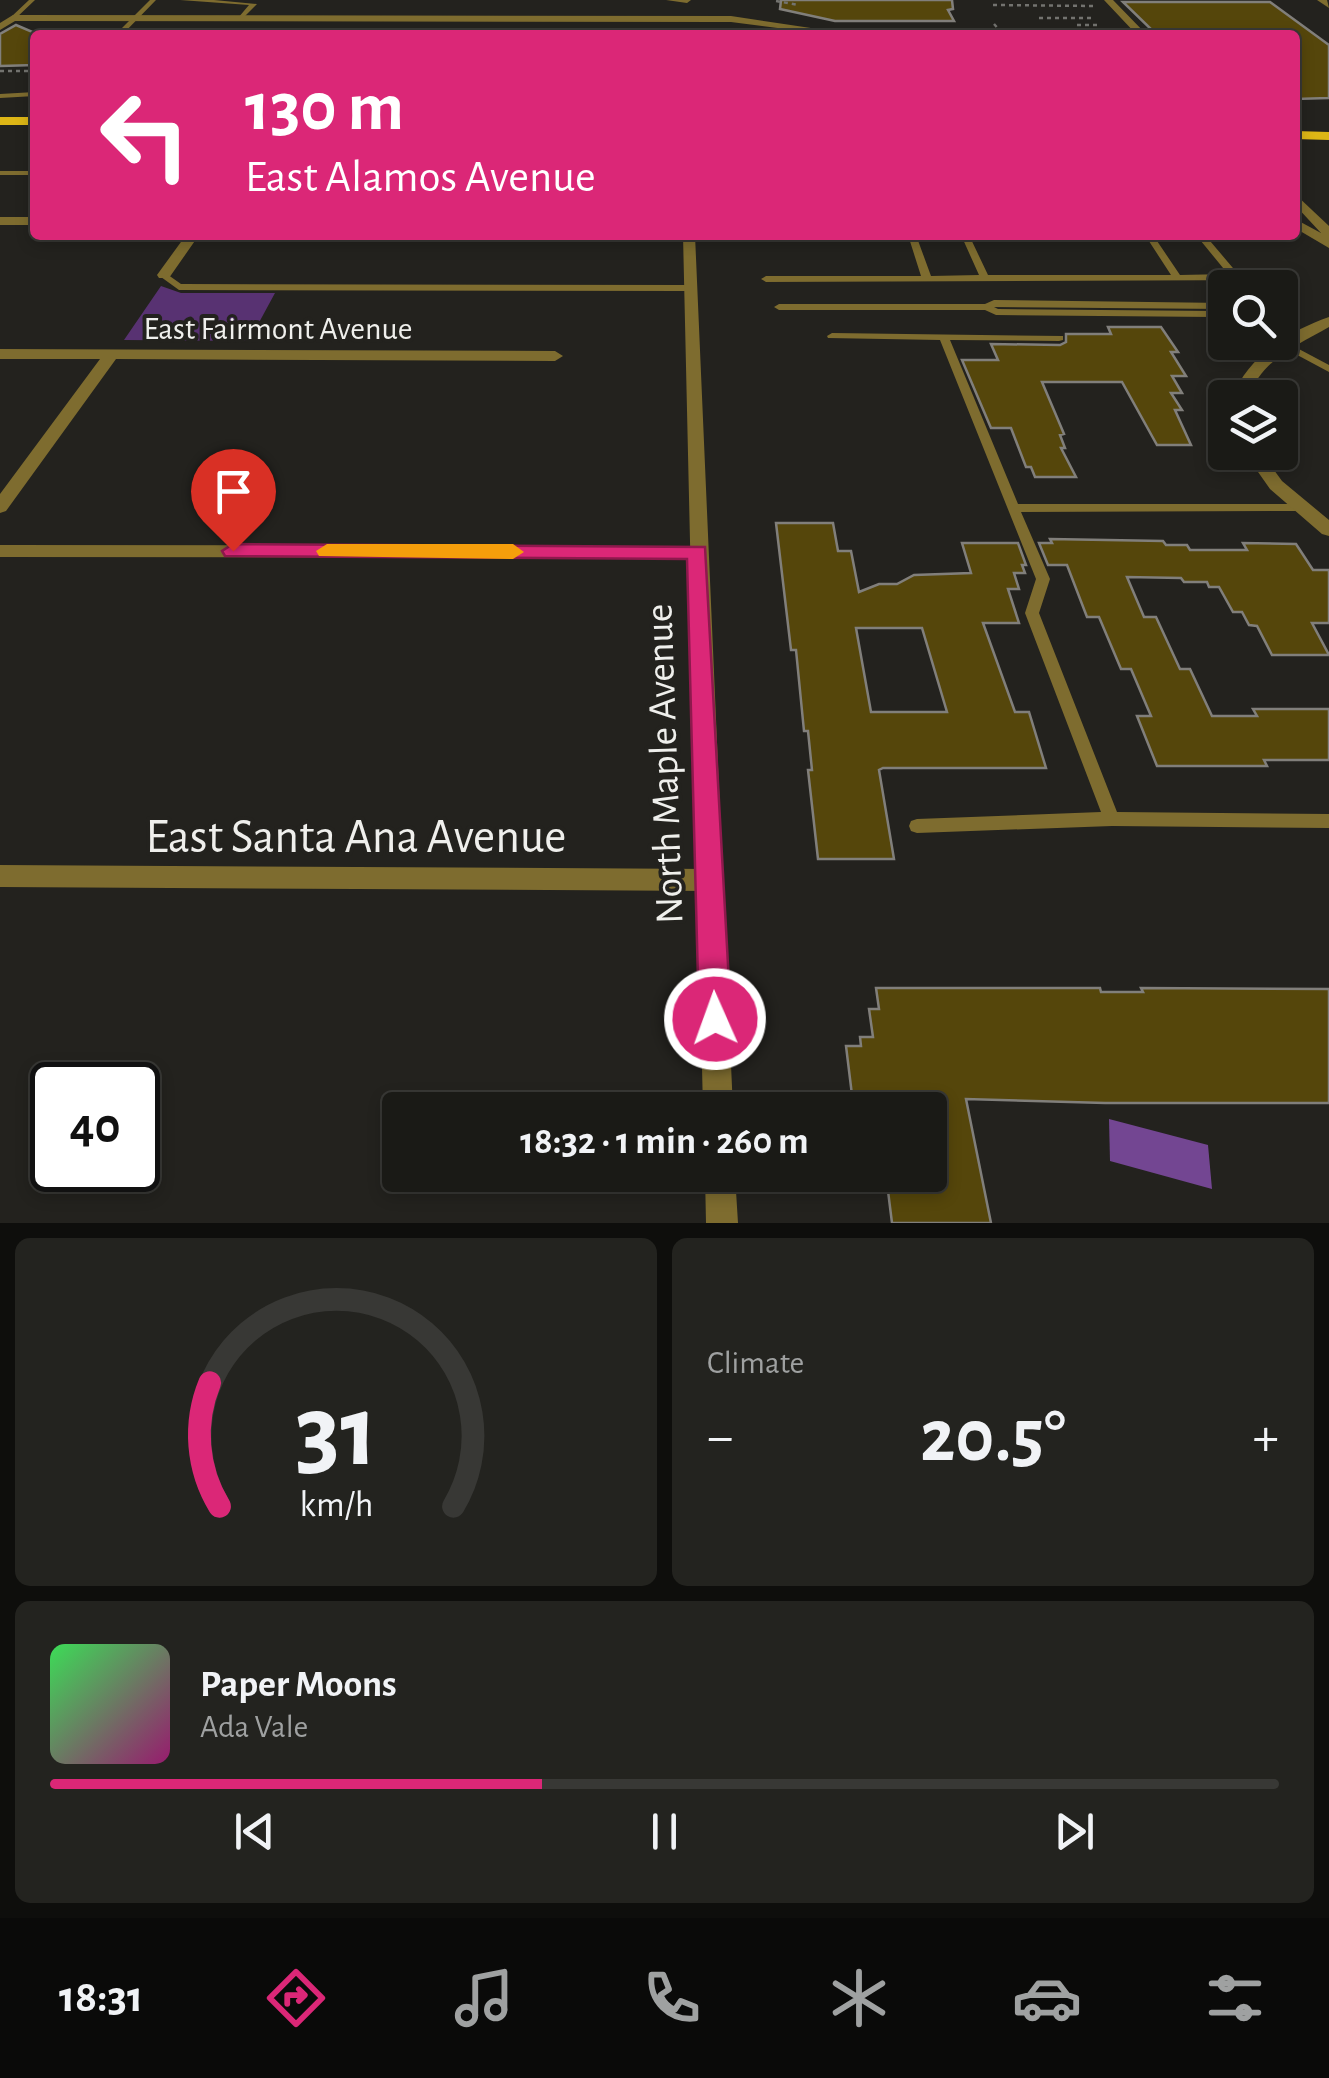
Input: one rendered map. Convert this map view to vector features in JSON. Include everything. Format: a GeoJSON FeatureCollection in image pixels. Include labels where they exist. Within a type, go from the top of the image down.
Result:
{"type":"FeatureCollection","features":[{"type":"Feature","properties":{"kind":"main road"},"geometry":{"type":"LineString","coordinates":[[0,121],[30,121]]}},
{"type":"Feature","properties":{"kind":"main road"},"geometry":{"type":"LineString","coordinates":[[1300,122],[1329,122]]}},
{"type":"Feature","properties":{"kind":"main road"},"geometry":{"type":"LineString","coordinates":[[0,134],[30,134]]}},
{"type":"Feature","properties":{"kind":"main road"},"geometry":{"type":"LineString","coordinates":[[1300,136],[1329,136]]}},
{"type":"Feature","properties":{"kind":"street"},"geometry":{"type":"LineString","coordinates":[[678,30],[674,0],[687,0]]}},
{"type":"Feature","properties":{"kind":"street"},"geometry":{"type":"LineString","coordinates":[[1321,0],[1329,6]]}},
{"type":"Feature","properties":{"kind":"street"},"geometry":{"type":"LineString","coordinates":[[1105,3],[1136,30]]}},
{"type":"Feature","properties":{"kind":"street"},"geometry":{"type":"LineString","coordinates":[[0,27],[13,18],[679,19],[757,20],[821,30]]}},
{"type":"Feature","properties":{"kind":"street"},"geometry":{"type":"LineString","coordinates":[[1300,203],[1326,230],[1329,242]]}},
{"type":"Feature","properties":{"kind":"street"},"geometry":{"type":"LineString","coordinates":[[0,221],[30,221]]}},
{"type":"Feature","properties":{"kind":"street"},"geometry":{"type":"LineString","coordinates":[[1300,226],[1329,242]]}},
{"type":"Feature","properties":{"kind":"street"},"geometry":{"type":"LineString","coordinates":[[164,275],[189,240]]}},
{"type":"Feature","properties":{"kind":"street","name":"North Maple Avenue"},"geometry":{"type":"LineString","coordinates":[[689,240],[717,1092]]}},
{"type":"Feature","properties":{"kind":"street"},"geometry":{"type":"LineString","coordinates":[[1300,336],[1329,320]]}},
{"type":"Feature","properties":{"kind":"street","name":"East Fairmont Avenue"},"geometry":{"type":"LineString","coordinates":[[0,354],[555,356]]}},
{"type":"Feature","properties":{"kind":"street"},"geometry":{"type":"LineString","coordinates":[[0,507],[111,354]]}},
{"type":"Feature","properties":{"kind":"street"},"geometry":{"type":"LineString","coordinates":[[1247,380],[1263,360]]}},
{"type":"Feature","properties":{"kind":"street"},"geometry":{"type":"LineString","coordinates":[[1267,470],[1299,507],[1329,530]]}},
{"type":"Feature","properties":{"kind":"street"},"geometry":{"type":"LineString","coordinates":[[0,551],[698,552]]}},
{"type":"Feature","properties":{"kind":"street","name":"East Santa Ana Avenue"},"geometry":{"type":"LineString","coordinates":[[0,876],[711,880]]}},
{"type":"Feature","properties":{"kind":"street"},"geometry":{"type":"LineString","coordinates":[[721,1192],[722,1223]]}},
{"type":"Feature","properties":{"kind":"lane"},"geometry":{"type":"LineString","coordinates":[[13,18],[32,0]]}},
{"type":"Feature","properties":{"kind":"lane"},"geometry":{"type":"LineString","coordinates":[[123,30],[153,0]]}},
{"type":"Feature","properties":{"kind":"lane"},"geometry":{"type":"LineString","coordinates":[[183,0],[200,4],[254,4],[241,18]]}},
{"type":"Feature","properties":{"kind":"lane"},"geometry":{"type":"LineString","coordinates":[[0,96],[30,94]]}},
{"type":"Feature","properties":{"kind":"lane"},"geometry":{"type":"LineString","coordinates":[[0,173],[30,173]]}},
{"type":"Feature","properties":{"kind":"lane"},"geometry":{"type":"LineString","coordinates":[[914,240],[928,279]]}},
{"type":"Feature","properties":{"kind":"lane"},"geometry":{"type":"LineString","coordinates":[[967,240],[984,278]]}},
{"type":"Feature","properties":{"kind":"lane"},"geometry":{"type":"LineString","coordinates":[[1152,240],[1178,278]]}},
{"type":"Feature","properties":{"kind":"lane"},"geometry":{"type":"LineString","coordinates":[[1204,240],[1229,270]]}},
{"type":"Feature","properties":{"kind":"lane"},"geometry":{"type":"LineString","coordinates":[[164,275],[179,287],[690,288]]}},
{"type":"Feature","properties":{"kind":"lane"},"geometry":{"type":"LineString","coordinates":[[1202,278],[1208,287]]}},
{"type":"Feature","properties":{"kind":"lane"},"geometry":{"type":"LineString","coordinates":[[766,280],[1208,278]]}},
{"type":"Feature","properties":{"kind":"lane"},"geometry":{"type":"LineString","coordinates":[[780,307],[988,307],[994,303],[1208,310]]}},
{"type":"Feature","properties":{"kind":"lane"},"geometry":{"type":"LineString","coordinates":[[832,336],[1060,338]]}},
{"type":"Feature","properties":{"kind":"lane"},"geometry":{"type":"LineString","coordinates":[[944,337],[1043,579],[1032,613],[1112,819]]}},
{"type":"Feature","properties":{"kind":"lane"},"geometry":{"type":"LineString","coordinates":[[1298,352],[1329,368]]}},
{"type":"Feature","properties":{"kind":"lane"},"geometry":{"type":"LineString","coordinates":[[1013,508],[1299,507]]}},
{"type":"Feature","properties":{"kind":"lane"},"geometry":{"type":"LineString","coordinates":[[916,826],[1112,819],[1329,821]]}},
{"type":"Feature","properties":{"kind":"path"},"geometry":{"type":"LineString","coordinates":[[776,1],[799,5],[780,9]]}},
{"type":"Feature","properties":{"kind":"path"},"geometry":{"type":"LineString","coordinates":[[993,5],[1105,3]]}},
{"type":"Feature","properties":{"kind":"path"},"geometry":{"type":"LineString","coordinates":[[1039,18],[1091,18]]}},
{"type":"Feature","properties":{"kind":"path"},"geometry":{"type":"LineString","coordinates":[[994,24],[998,30]]}},
{"type":"Feature","properties":{"kind":"path"},"geometry":{"type":"LineString","coordinates":[[1077,25],[1098,25]]}},
{"type":"Feature","properties":{"kind":"path"},"geometry":{"type":"LineString","coordinates":[[11,71],[16,66]]}},
{"type":"Feature","properties":{"kind":"path"},"geometry":{"type":"LineString","coordinates":[[0,71],[30,71]]}},
{"type":"Feature","properties":{"kind":"shaded area"},"geometry":{"type":"Polygon","coordinates":[[[161,286],[181,293],[275,293],[249,341],[124,340],[161,286]]]}},
{"type":"Feature","properties":{"kind":"shaded area"},"geometry":{"type":"Polygon","coordinates":[[[1109,1119],[1208,1145],[1212,1189],[1110,1161],[1109,1119]]]}},
{"type":"Feature","properties":{"kind":"building"},"geometry":{"type":"Polygon","coordinates":[[[781,0],[952,0],[953,9],[948,10],[954,21],[835,21],[780,9],[781,0]]]}},
{"type":"Feature","properties":{"kind":"building"},"geometry":{"type":"Polygon","coordinates":[[[1123,2],[1270,2],[1329,45],[1329,98],[1300,99],[1300,30],[1152,30],[1123,2]]]}},
{"type":"Feature","properties":{"kind":"building"},"geometry":{"type":"Polygon","coordinates":[[[16,25],[30,31],[30,65],[0,66],[0,34],[16,25]]]}},
{"type":"Feature","properties":{"kind":"building"},"geometry":{"type":"Polygon","coordinates":[[[1108,327],[1161,327],[1178,352],[1171,352],[1186,376],[1172,376],[1182,393],[1171,393],[1182,410],[1175,410],[1191,445],[1157,445],[1122,382],[1042,382],[1064,434],[1060,435],[1065,448],[1061,448],[1076,477],[1035,477],[1031,467],[1026,467],[1011,428],[991,428],[962,360],[998,360],[991,344],[1060,345],[1066,342],[1066,334],[1111,334],[1108,327]]]}},
{"type":"Feature","properties":{"kind":"building"},"geometry":{"type":"Polygon","coordinates":[[[776,523],[833,523],[838,551],[851,551],[859,592],[879,584],[897,584],[914,575],[971,573],[962,543],[1018,543],[1025,573],[1014,573],[1019,589],[1008,589],[1019,623],[983,623],[1015,712],[1029,712],[1046,768],[883,768],[879,770],[894,859],[818,859],[808,770],[812,770],[808,731],[804,731],[796,650],[791,650],[776,523]],[[856,628],[871,712],[947,712],[922,628],[856,628]]]}},
{"type":"Feature","properties":{"kind":"building"},"geometry":{"type":"Polygon","coordinates":[[[1050,539],[1163,541],[1166,545],[1187,545],[1190,550],[1247,550],[1243,543],[1296,544],[1313,570],[1329,570],[1329,623],[1312,623],[1329,655],[1272,655],[1257,626],[1249,625],[1242,612],[1233,612],[1219,587],[1209,587],[1207,582],[1127,577],[1144,617],[1156,617],[1180,669],[1190,669],[1212,716],[1257,716],[1253,709],[1329,709],[1329,760],[1264,760],[1267,766],[1157,766],[1137,716],[1151,716],[1131,669],[1121,669],[1099,617],[1087,617],[1067,565],[1048,565],[1039,543],[1052,543],[1050,539]]]}},
{"type":"Feature","properties":{"kind":"building"},"geometry":{"type":"Polygon","coordinates":[[[876,988],[1100,988],[1101,992],[1143,992],[1141,988],[1329,989],[1329,1103],[966,1099],[991,1223],[892,1223],[888,1192],[947,1192],[947,1092],[852,1092],[846,1046],[861,1046],[860,1037],[873,1037],[869,1009],[879,1009],[876,988]]]}},
{"type":"Feature","properties":{"kind":"slow traffic"},"geometry":{"type":"LineString","coordinates":[[327,551],[513,552]]}},
{"type":"Feature","properties":{"kind":"route"},"geometry":{"type":"LineString","coordinates":[[233,551],[698,552],[715,1019]]}}]}
